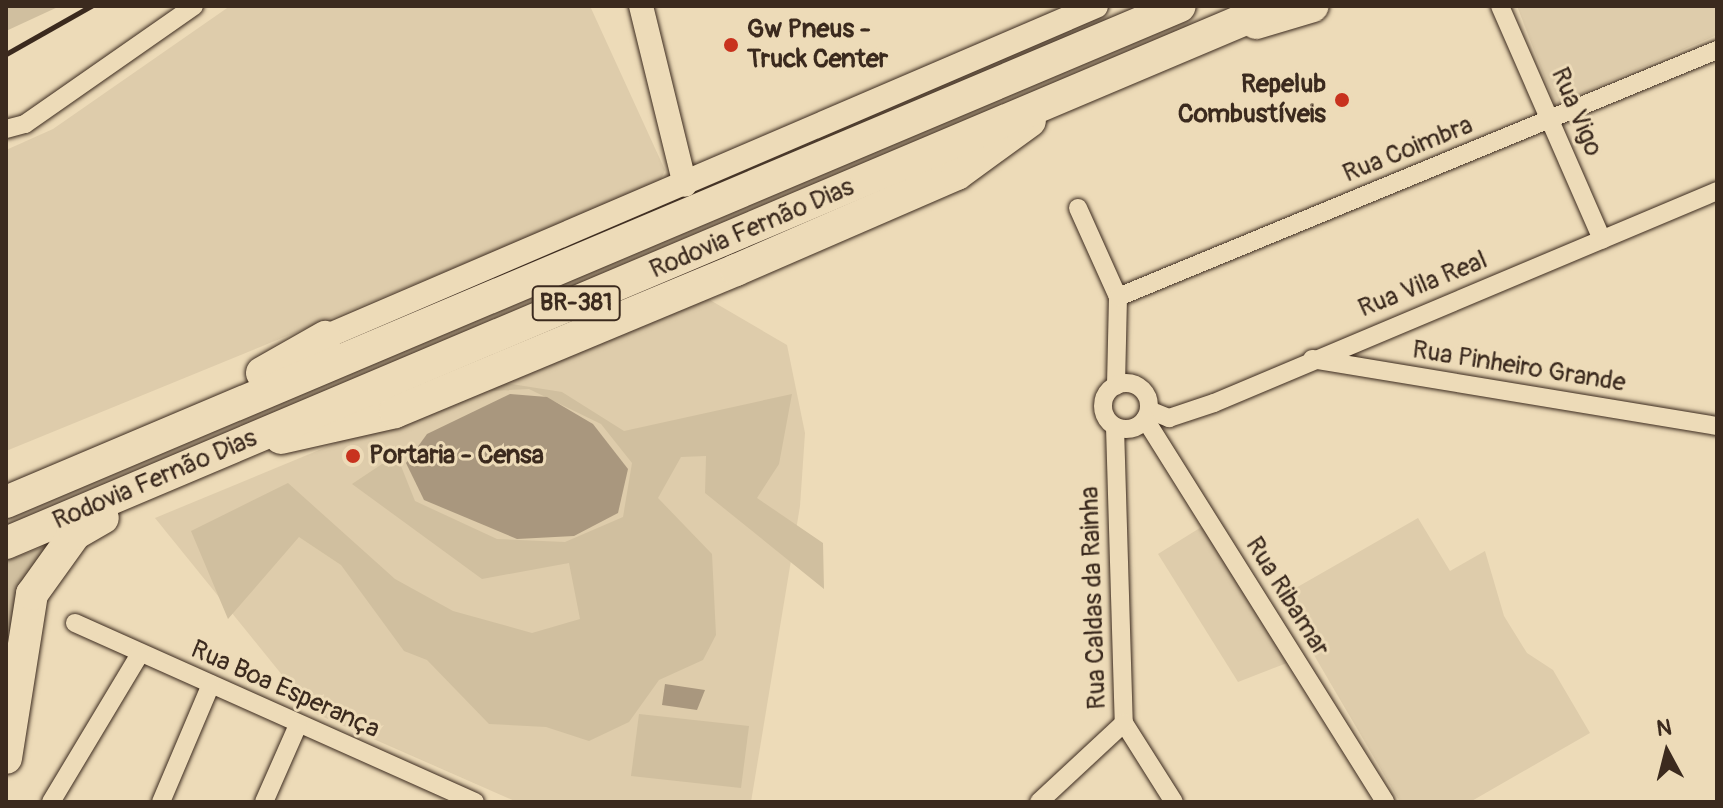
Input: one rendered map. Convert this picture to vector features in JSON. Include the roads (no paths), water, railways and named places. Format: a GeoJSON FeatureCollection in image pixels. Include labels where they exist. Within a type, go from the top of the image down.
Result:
{"type":"FeatureCollection","features":[{"type":"Feature","properties":{"kind":"highway","name":"Rodovia Fernão Dias"},"geometry":{"type":"LineString","coordinates":[[6,502],[207,414],[1180,6]]}},
{"type":"Feature","properties":{"kind":"highway"},"geometry":{"type":"LineString","coordinates":[[1188,43],[1276,6]]}},
{"type":"Feature","properties":{"kind":"highway"},"geometry":{"type":"LineString","coordinates":[[1188,43],[1313,6]]}},
{"type":"Feature","properties":{"kind":"highway","name":"Rodovia Fernão Dias"},"geometry":{"type":"LineString","coordinates":[[6,543],[242,443],[324,433],[395,412],[707,282],[957,174],[1053,101],[1188,43]]}},
{"type":"Feature","properties":{"kind":"highway","name":"BR-381"},"geometry":{"type":"LineString","coordinates":[[207,414],[325,337]]}},
{"type":"Feature","properties":{"kind":"highway"},"geometry":{"type":"LineString","coordinates":[[6,478],[174,429]]}},
{"type":"Feature","properties":{"kind":"highway"},"geometry":{"type":"LineString","coordinates":[[6,758],[32,594],[47,565],[75,534],[194,464]]}},
{"type":"Feature","properties":{"kind":"main road"},"geometry":{"type":"LineString","coordinates":[[641,6],[685,185]]}},
{"type":"Feature","properties":{"kind":"main road","name":"BR-381"},"geometry":{"type":"LineString","coordinates":[[325,337],[1096,6]]}},
{"type":"Feature","properties":{"kind":"street"},"geometry":{"type":"LineString","coordinates":[[6,129],[25,124],[194,6]]}},
{"type":"Feature","properties":{"kind":"street","name":"Rua Vigo"},"geometry":{"type":"LineString","coordinates":[[1500,6],[1552,118],[1602,240]]}},
{"type":"Feature","properties":{"kind":"street","name":"Rua Coimbra"},"geometry":{"type":"LineString","coordinates":[[1118,297],[1717,50]]}},
{"type":"Feature","properties":{"kind":"street","name":"Rua Vila Real"},"geometry":{"type":"LineString","coordinates":[[1147,414],[1179,415],[1717,191]]}},
{"type":"Feature","properties":{"kind":"street"},"geometry":{"type":"LineString","coordinates":[[1078,208],[1118,297],[1116,386],[1103,410],[1115,427],[1128,429],[1147,414],[1142,390],[1116,386]]}},
{"type":"Feature","properties":{"kind":"street","name":"Rua Pinheiro Grande"},"geometry":{"type":"LineString","coordinates":[[1312,359],[1717,426]]}},
{"type":"Feature","properties":{"kind":"street","name":"Rua Ribamar"},"geometry":{"type":"LineString","coordinates":[[1147,414],[1385,802]]}},
{"type":"Feature","properties":{"kind":"street","name":"Rua Caldas da Rainha"},"geometry":{"type":"LineString","coordinates":[[1115,427],[1124,723],[1174,802]]}},
{"type":"Feature","properties":{"kind":"street","name":"Rua Boa Esperança"},"geometry":{"type":"LineString","coordinates":[[75,623],[475,802]]}},
{"type":"Feature","properties":{"kind":"street"},"geometry":{"type":"LineString","coordinates":[[51,802],[140,654]]}},
{"type":"Feature","properties":{"kind":"street"},"geometry":{"type":"LineString","coordinates":[[161,802],[211,684]]}},
{"type":"Feature","properties":{"kind":"street"},"geometry":{"type":"LineString","coordinates":[[1039,802],[1124,723]]}},
{"type":"Feature","properties":{"kind":"street"},"geometry":{"type":"LineString","coordinates":[[264,802],[298,725]]}},
{"type":"Feature","properties":{"kind":"railway"},"geometry":{"type":"LineString","coordinates":[[6,54],[91,6]]}},
{"type":"Feature","properties":{"kind":"place","name":"Gw Pneus - Truck Center"},"geometry":{"type":"Point","coordinates":[731,45]}},
{"type":"Feature","properties":{"kind":"place","name":"Repelub Combustíveis"},"geometry":{"type":"Point","coordinates":[1342,100]}},
{"type":"Feature","properties":{"kind":"place","name":"Portaria - Censa"},"geometry":{"type":"Point","coordinates":[353,456]}}]}
